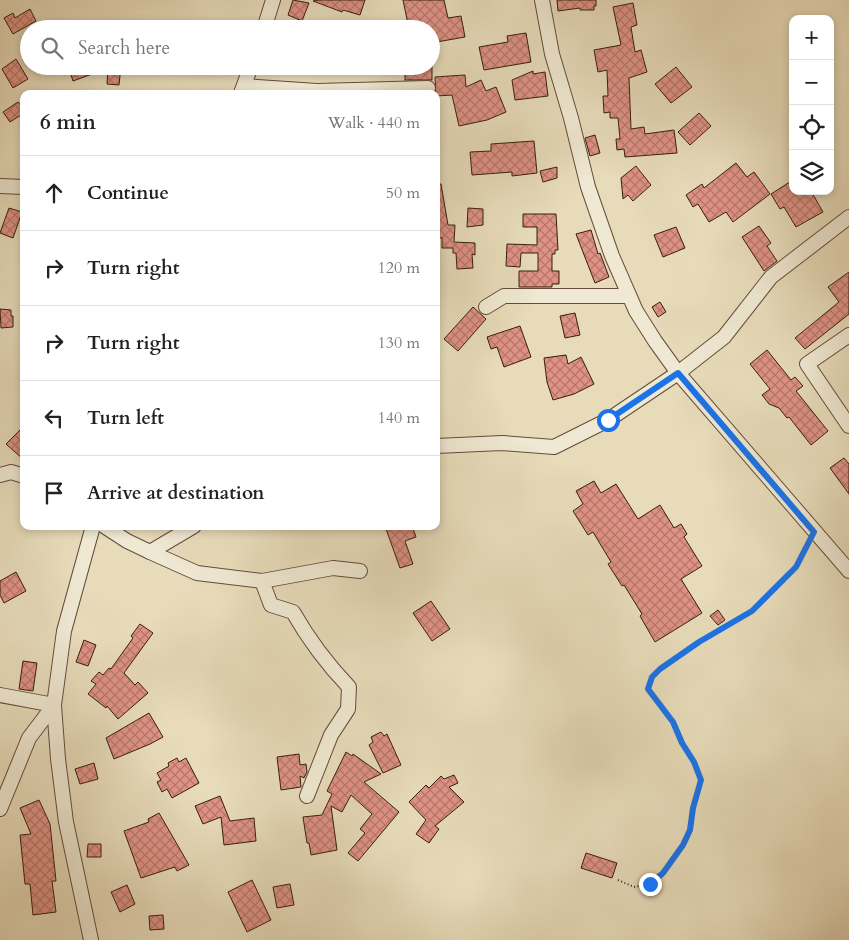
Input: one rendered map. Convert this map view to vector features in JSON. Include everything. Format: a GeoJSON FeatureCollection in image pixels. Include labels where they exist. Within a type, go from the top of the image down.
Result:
{"type":"FeatureCollection","features":[{"type":"Feature","properties":{"kind":"street"},"geometry":{"type":"LineString","coordinates":[[267,20],[273,0]]}},
{"type":"Feature","properties":{"kind":"street"},"geometry":{"type":"LineString","coordinates":[[542,0],[552,54],[571,118],[588,187],[612,256],[629,296],[655,341],[678,373],[849,571]]}},
{"type":"Feature","properties":{"kind":"street"},"geometry":{"type":"LineString","coordinates":[[248,75],[242,90],[317,90]]}},
{"type":"Feature","properties":{"kind":"street"},"geometry":{"type":"LineString","coordinates":[[395,90],[428,88]]}},
{"type":"Feature","properties":{"kind":"street"},"geometry":{"type":"LineString","coordinates":[[0,186],[20,187]]}},
{"type":"Feature","properties":{"kind":"street"},"geometry":{"type":"LineString","coordinates":[[440,446],[502,442],[554,447],[608,420],[678,373],[724,337],[771,277],[849,217]]}},
{"type":"Feature","properties":{"kind":"street"},"geometry":{"type":"LineString","coordinates":[[486,307],[504,296],[629,296]]}},
{"type":"Feature","properties":{"kind":"street"},"geometry":{"type":"LineString","coordinates":[[849,335],[807,364],[849,426]]}},
{"type":"Feature","properties":{"kind":"street"},"geometry":{"type":"LineString","coordinates":[[0,475],[11,472],[20,475]]}},
{"type":"Feature","properties":{"kind":"street"},"geometry":{"type":"LineString","coordinates":[[91,940],[66,822],[58,759],[54,705],[64,631],[92,530]]}},
{"type":"Feature","properties":{"kind":"street"},"geometry":{"type":"LineString","coordinates":[[110,530],[127,541],[197,573],[262,581],[333,568],[360,571]]}},
{"type":"Feature","properties":{"kind":"street"},"geometry":{"type":"LineString","coordinates":[[150,552],[187,530]]}},
{"type":"Feature","properties":{"kind":"street"},"geometry":{"type":"LineString","coordinates":[[262,581],[271,605],[293,612],[308,638],[336,674],[349,687],[348,709],[332,735],[307,796]]}},
{"type":"Feature","properties":{"kind":"street"},"geometry":{"type":"LineString","coordinates":[[0,695],[54,705]]}},
{"type":"Feature","properties":{"kind":"street"},"geometry":{"type":"LineString","coordinates":[[0,809],[29,738],[54,705]]}},
{"type":"Feature","properties":{"kind":"path"},"geometry":{"type":"LineString","coordinates":[[618,880],[634,887],[650,884],[663,873],[683,845],[690,830],[693,808],[701,780],[694,762],[682,743],[673,722],[648,689],[652,677],[660,669],[699,642],[752,611],[796,567],[814,532]]}},
{"type":"Feature","properties":{"kind":"building"},"geometry":{"type":"Polygon","coordinates":[[[293,0],[309,3],[302,20],[288,15],[293,0]]]}},
{"type":"Feature","properties":{"kind":"building"},"geometry":{"type":"Polygon","coordinates":[[[365,0],[360,15],[343,10],[342,12],[313,1],[365,0]]]}},
{"type":"Feature","properties":{"kind":"building"},"geometry":{"type":"Polygon","coordinates":[[[403,0],[444,0],[448,18],[461,16],[465,37],[440,41],[440,20],[407,20],[403,0]]]}},
{"type":"Feature","properties":{"kind":"building"},"geometry":{"type":"Polygon","coordinates":[[[557,0],[596,0],[596,6],[594,6],[594,10],[580,10],[580,8],[558,11],[557,0]]]}},
{"type":"Feature","properties":{"kind":"building"},"geometry":{"type":"Polygon","coordinates":[[[633,3],[637,25],[631,27],[635,52],[641,50],[647,72],[629,78],[631,129],[644,127],[645,134],[674,130],[677,153],[625,157],[624,149],[617,150],[616,139],[620,139],[618,118],[610,118],[610,112],[604,113],[603,96],[608,96],[607,70],[598,72],[594,50],[621,45],[613,7],[633,3]]]}},
{"type":"Feature","properties":{"kind":"building"},"geometry":{"type":"Polygon","coordinates":[[[30,9],[36,20],[20,20],[20,30],[13,34],[4,18],[13,13],[15,18],[30,9]]]}},
{"type":"Feature","properties":{"kind":"building"},"geometry":{"type":"Polygon","coordinates":[[[526,33],[531,62],[484,70],[479,47],[508,42],[507,36],[526,33]]]}},
{"type":"Feature","properties":{"kind":"building"},"geometry":{"type":"Polygon","coordinates":[[[16,59],[20,66],[20,75],[26,75],[28,79],[13,88],[2,69],[16,59]]]}},
{"type":"Feature","properties":{"kind":"building"},"geometry":{"type":"Polygon","coordinates":[[[676,67],[692,87],[671,103],[655,84],[676,67]]]}},
{"type":"Feature","properties":{"kind":"building"},"geometry":{"type":"Polygon","coordinates":[[[533,71],[533,74],[545,72],[548,96],[515,100],[512,80],[533,71]]]}},
{"type":"Feature","properties":{"kind":"building"},"geometry":{"type":"Polygon","coordinates":[[[71,75],[89,75],[73,81],[71,75]]]}},
{"type":"Feature","properties":{"kind":"building"},"geometry":{"type":"Polygon","coordinates":[[[108,75],[120,75],[119,85],[107,84],[108,75]]]}},
{"type":"Feature","properties":{"kind":"building"},"geometry":{"type":"Polygon","coordinates":[[[405,75],[432,75],[432,80],[405,80],[405,75]]]}},
{"type":"Feature","properties":{"kind":"building"},"geometry":{"type":"Polygon","coordinates":[[[465,75],[466,87],[481,80],[486,91],[496,87],[506,112],[487,120],[459,126],[452,95],[440,96],[440,90],[436,90],[435,77],[465,75]]]}},
{"type":"Feature","properties":{"kind":"building"},"geometry":{"type":"Polygon","coordinates":[[[18,102],[20,104],[20,116],[10,122],[3,112],[18,102]]]}},
{"type":"Feature","properties":{"kind":"building"},"geometry":{"type":"Polygon","coordinates":[[[699,113],[711,126],[690,145],[678,132],[699,113]]]}},
{"type":"Feature","properties":{"kind":"building"},"geometry":{"type":"Polygon","coordinates":[[[595,135],[600,153],[590,156],[585,138],[595,135]]]}},
{"type":"Feature","properties":{"kind":"building"},"geometry":{"type":"Polygon","coordinates":[[[534,141],[537,173],[512,176],[512,172],[472,175],[470,152],[491,151],[491,144],[534,141]]]}},
{"type":"Feature","properties":{"kind":"building"},"geometry":{"type":"Polygon","coordinates":[[[736,163],[747,177],[754,172],[770,194],[733,222],[726,212],[709,222],[698,204],[693,207],[686,195],[702,184],[704,188],[736,163]]]}},
{"type":"Feature","properties":{"kind":"building"},"geometry":{"type":"Polygon","coordinates":[[[636,166],[651,185],[633,201],[628,195],[623,199],[621,178],[636,166]]]}},
{"type":"Feature","properties":{"kind":"building"},"geometry":{"type":"Polygon","coordinates":[[[557,167],[557,178],[543,182],[540,171],[557,167]]]}},
{"type":"Feature","properties":{"kind":"building"},"geometry":{"type":"Polygon","coordinates":[[[789,183],[789,195],[813,195],[823,212],[796,227],[784,207],[780,209],[771,194],[789,183]]]}},
{"type":"Feature","properties":{"kind":"building"},"geometry":{"type":"Polygon","coordinates":[[[440,184],[448,225],[455,225],[454,242],[475,243],[475,255],[472,254],[473,268],[457,269],[456,253],[453,253],[453,248],[442,248],[442,238],[440,238],[440,184]]]}},
{"type":"Feature","properties":{"kind":"building"},"geometry":{"type":"Polygon","coordinates":[[[9,208],[20,211],[20,218],[13,238],[0,233],[9,208]]]}},
{"type":"Feature","properties":{"kind":"building"},"geometry":{"type":"Polygon","coordinates":[[[468,208],[483,209],[483,225],[467,227],[468,208]]]}},
{"type":"Feature","properties":{"kind":"building"},"geometry":{"type":"Polygon","coordinates":[[[523,214],[556,214],[558,250],[555,250],[555,254],[552,254],[552,271],[559,271],[559,284],[552,284],[552,287],[519,287],[519,271],[538,271],[538,253],[521,253],[520,267],[506,266],[507,244],[537,245],[537,227],[523,227],[523,214]]]}},
{"type":"Feature","properties":{"kind":"building"},"geometry":{"type":"Polygon","coordinates":[[[759,226],[771,243],[767,246],[777,261],[764,271],[742,237],[759,226]]]}},
{"type":"Feature","properties":{"kind":"building"},"geometry":{"type":"Polygon","coordinates":[[[676,227],[685,248],[663,257],[654,235],[676,227]]]}},
{"type":"Feature","properties":{"kind":"building"},"geometry":{"type":"Polygon","coordinates":[[[591,230],[598,254],[600,253],[609,277],[595,283],[576,234],[591,230]]]}},
{"type":"Feature","properties":{"kind":"building"},"geometry":{"type":"Polygon","coordinates":[[[849,272],[849,314],[805,349],[795,338],[839,302],[828,287],[849,272]]]}},
{"type":"Feature","properties":{"kind":"building"},"geometry":{"type":"Polygon","coordinates":[[[660,302],[666,312],[658,317],[652,307],[660,302]]]}},
{"type":"Feature","properties":{"kind":"building"},"geometry":{"type":"Polygon","coordinates":[[[473,307],[486,319],[458,351],[444,339],[473,307]]]}},
{"type":"Feature","properties":{"kind":"building"},"geometry":{"type":"Polygon","coordinates":[[[0,309],[11,310],[13,327],[1,328],[0,309]]]}},
{"type":"Feature","properties":{"kind":"building"},"geometry":{"type":"Polygon","coordinates":[[[575,313],[580,335],[565,338],[560,316],[575,313]]]}},
{"type":"Feature","properties":{"kind":"building"},"geometry":{"type":"Polygon","coordinates":[[[520,326],[531,357],[504,367],[497,347],[491,349],[487,337],[520,326]]]}},
{"type":"Feature","properties":{"kind":"building"},"geometry":{"type":"Polygon","coordinates":[[[767,350],[791,380],[795,377],[803,386],[796,391],[828,431],[811,445],[789,417],[787,418],[779,408],[769,404],[762,395],[770,389],[750,364],[767,350]]]}},
{"type":"Feature","properties":{"kind":"building"},"geometry":{"type":"Polygon","coordinates":[[[566,355],[568,364],[581,357],[594,384],[574,394],[553,400],[547,382],[544,358],[566,355]]]}},
{"type":"Feature","properties":{"kind":"building"},"geometry":{"type":"Polygon","coordinates":[[[20,430],[20,456],[6,444],[20,430]]]}},
{"type":"Feature","properties":{"kind":"building"},"geometry":{"type":"Polygon","coordinates":[[[844,458],[849,464],[849,494],[830,468],[844,458]]]}},
{"type":"Feature","properties":{"kind":"building"},"geometry":{"type":"Polygon","coordinates":[[[594,481],[601,493],[616,484],[638,519],[660,505],[674,528],[681,524],[687,534],[684,537],[702,566],[681,579],[702,613],[655,642],[640,616],[642,614],[608,564],[611,562],[593,532],[588,535],[573,511],[583,504],[576,491],[594,481]]]}},
{"type":"Feature","properties":{"kind":"building"},"geometry":{"type":"Polygon","coordinates":[[[386,530],[413,530],[416,537],[405,541],[413,564],[400,568],[386,530]]]}},
{"type":"Feature","properties":{"kind":"building"},"geometry":{"type":"Polygon","coordinates":[[[16,572],[26,591],[4,603],[0,595],[0,581],[16,572]]]}},
{"type":"Feature","properties":{"kind":"building"},"geometry":{"type":"Polygon","coordinates":[[[431,601],[450,629],[432,641],[413,613],[431,601]]]}},
{"type":"Feature","properties":{"kind":"building"},"geometry":{"type":"Polygon","coordinates":[[[718,610],[725,620],[718,625],[710,616],[718,610]]]}},
{"type":"Feature","properties":{"kind":"building"},"geometry":{"type":"Polygon","coordinates":[[[140,624],[153,633],[124,673],[135,685],[138,682],[148,693],[118,719],[107,706],[106,708],[88,694],[96,684],[91,681],[99,672],[103,675],[109,668],[111,669],[133,638],[131,636],[140,624]]]}},
{"type":"Feature","properties":{"kind":"building"},"geometry":{"type":"Polygon","coordinates":[[[84,640],[96,645],[88,666],[76,662],[84,640]]]}},
{"type":"Feature","properties":{"kind":"building"},"geometry":{"type":"Polygon","coordinates":[[[23,661],[37,663],[33,691],[19,689],[23,661]]]}},
{"type":"Feature","properties":{"kind":"building"},"geometry":{"type":"Polygon","coordinates":[[[149,713],[163,737],[114,759],[106,738],[149,713]]]}},
{"type":"Feature","properties":{"kind":"building"},"geometry":{"type":"Polygon","coordinates":[[[381,732],[384,736],[387,734],[401,765],[383,773],[369,745],[373,742],[371,737],[381,732]]]}},
{"type":"Feature","properties":{"kind":"building"},"geometry":{"type":"Polygon","coordinates":[[[346,752],[352,756],[353,754],[381,774],[364,782],[399,812],[358,861],[348,853],[365,833],[360,829],[372,814],[351,795],[342,812],[331,806],[337,850],[311,855],[303,817],[322,815],[332,794],[327,791],[346,752]]]}},
{"type":"Feature","properties":{"kind":"building"},"geometry":{"type":"Polygon","coordinates":[[[299,754],[300,765],[306,764],[307,772],[304,778],[300,776],[301,787],[281,790],[277,757],[299,754]]]}},
{"type":"Feature","properties":{"kind":"building"},"geometry":{"type":"Polygon","coordinates":[[[177,758],[179,762],[186,758],[199,783],[172,798],[167,789],[162,792],[157,782],[161,780],[157,773],[169,766],[168,763],[177,758]]]}},
{"type":"Feature","properties":{"kind":"building"},"geometry":{"type":"Polygon","coordinates":[[[94,763],[98,779],[80,784],[75,769],[94,763]]]}},
{"type":"Feature","properties":{"kind":"building"},"geometry":{"type":"Polygon","coordinates":[[[454,775],[458,783],[449,787],[464,802],[435,826],[439,829],[429,843],[416,834],[426,820],[409,802],[426,785],[429,788],[441,776],[444,779],[454,775]]]}},
{"type":"Feature","properties":{"kind":"building"},"geometry":{"type":"Polygon","coordinates":[[[220,796],[230,821],[254,818],[256,841],[224,845],[221,817],[203,824],[195,806],[220,796]]]}},
{"type":"Feature","properties":{"kind":"building"},"geometry":{"type":"Polygon","coordinates":[[[39,800],[50,824],[56,881],[52,881],[56,912],[33,915],[30,884],[25,884],[20,835],[31,834],[20,808],[39,800]]]}},
{"type":"Feature","properties":{"kind":"building"},"geometry":{"type":"Polygon","coordinates":[[[159,813],[189,865],[177,871],[175,867],[141,878],[124,831],[149,822],[148,819],[159,813]]]}},
{"type":"Feature","properties":{"kind":"building"},"geometry":{"type":"Polygon","coordinates":[[[88,844],[101,844],[101,857],[87,857],[88,844]]]}},
{"type":"Feature","properties":{"kind":"building"},"geometry":{"type":"Polygon","coordinates":[[[586,853],[617,863],[612,878],[581,868],[586,853]]]}},
{"type":"Feature","properties":{"kind":"building"},"geometry":{"type":"Polygon","coordinates":[[[252,880],[271,920],[247,932],[228,892],[252,880]]]}},
{"type":"Feature","properties":{"kind":"building"},"geometry":{"type":"Polygon","coordinates":[[[290,884],[294,905],[277,908],[273,887],[290,884]]]}},
{"type":"Feature","properties":{"kind":"building"},"geometry":{"type":"Polygon","coordinates":[[[127,885],[135,904],[120,912],[111,892],[127,885]]]}},
{"type":"Feature","properties":{"kind":"building"},"geometry":{"type":"Polygon","coordinates":[[[163,915],[164,929],[150,930],[149,916],[163,915]]]}},
{"type":"Feature","properties":{"kind":"route"},"geometry":{"type":"LineString","coordinates":[[608,420],[678,373],[814,532],[796,567],[752,611],[699,642],[660,669],[652,677],[648,689],[673,722],[682,743],[694,762],[701,780],[693,808],[690,830],[683,845],[663,873],[650,884]]}}]}
